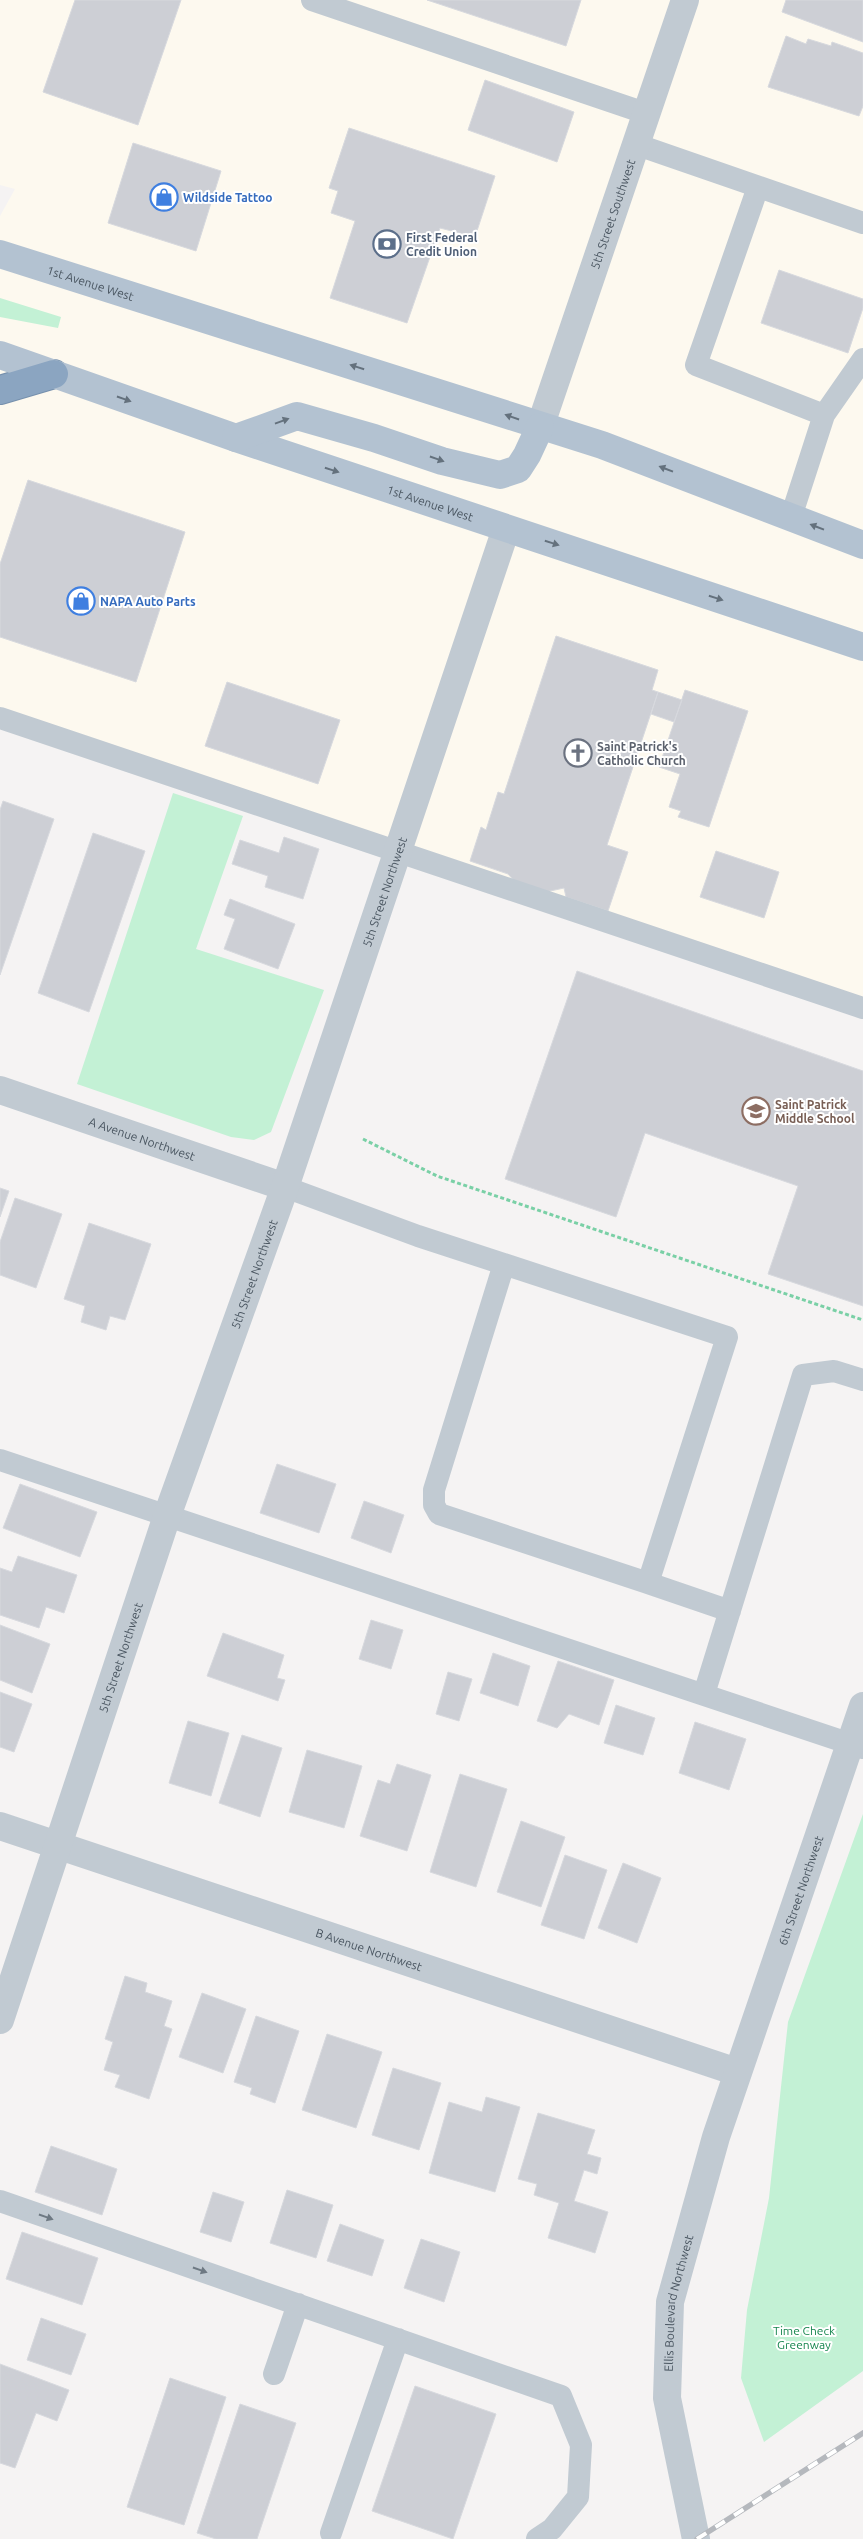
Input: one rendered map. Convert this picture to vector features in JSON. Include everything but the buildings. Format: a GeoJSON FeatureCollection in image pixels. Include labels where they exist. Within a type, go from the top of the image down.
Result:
{"type":"FeatureCollection","features":[{"type":"Feature","properties":{"kind":"highway"},"geometry":{"type":"LineString","coordinates":[[0,390],[54,374]]}},
{"type":"Feature","properties":{"kind":"main road","name":"1st Avenue West"},"geometry":{"type":"LineString","coordinates":[[0,254],[540,427],[602,445],[863,545]]}},
{"type":"Feature","properties":{"kind":"main road","name":"1st Avenue West"},"geometry":{"type":"LineString","coordinates":[[0,355],[236,438],[863,647]]}},
{"type":"Feature","properties":{"kind":"main road"},"geometry":{"type":"LineString","coordinates":[[236,438],[297,416],[374,438],[442,462],[500,475],[518,469],[540,427]]}},
{"type":"Feature","properties":{"kind":"street","name":"5th Street Southwest"},"geometry":{"type":"LineString","coordinates":[[540,427],[685,0]]}},
{"type":"Feature","properties":{"kind":"street","name":"5th Street Northwest"},"geometry":{"type":"LineString","coordinates":[[0,2020],[167,1516],[285,1186],[506,529]]}},
{"type":"Feature","properties":{"kind":"street","name":"A Avenue Northwest"},"geometry":{"type":"LineString","coordinates":[[0,1090],[285,1186]]}},
{"type":"Feature","properties":{"kind":"street","name":"6th Street Northwest"},"geometry":{"type":"LineString","coordinates":[[737,2072],[857,1745],[863,1706]]}},
{"type":"Feature","properties":{"kind":"street","name":"B Avenue Northwest"},"geometry":{"type":"LineString","coordinates":[[0,1826],[737,2072]]}},
{"type":"Feature","properties":{"kind":"street","name":"Ellis Boulevard Northwest"},"geometry":{"type":"LineString","coordinates":[[696,2539],[667,2398],[670,2302],[716,2137],[737,2072]]}},
{"type":"Feature","properties":{"kind":"lane"},"geometry":{"type":"LineString","coordinates":[[312,0],[646,113]]}},
{"type":"Feature","properties":{"kind":"lane"},"geometry":{"type":"LineString","coordinates":[[635,144],[863,224]]}},
{"type":"Feature","properties":{"kind":"lane"},"geometry":{"type":"LineString","coordinates":[[758,187],[696,365],[824,415]]}},
{"type":"Feature","properties":{"kind":"lane"},"geometry":{"type":"LineString","coordinates":[[791,517],[824,415],[863,360]]}},
{"type":"Feature","properties":{"kind":"lane"},"geometry":{"type":"LineString","coordinates":[[0,718],[398,851],[521,895],[863,1008]]}},
{"type":"Feature","properties":{"kind":"lane"},"geometry":{"type":"LineString","coordinates":[[285,1186],[418,1236],[727,1337],[648,1583]]}},
{"type":"Feature","properties":{"kind":"lane"},"geometry":{"type":"LineString","coordinates":[[504,1264],[434,1490],[434,1505],[439,1514],[730,1611]]}},
{"type":"Feature","properties":{"kind":"lane"},"geometry":{"type":"LineString","coordinates":[[704,1694],[803,1375],[834,1371],[863,1380]]}},
{"type":"Feature","properties":{"kind":"lane"},"geometry":{"type":"LineString","coordinates":[[0,1460],[857,1745]]}},
{"type":"Feature","properties":{"kind":"lane"},"geometry":{"type":"LineString","coordinates":[[0,2201],[561,2396],[581,2445],[578,2497],[552,2529],[537,2539]]}},
{"type":"Feature","properties":{"kind":"lane"},"geometry":{"type":"LineString","coordinates":[[274,2374],[298,2304]]}},
{"type":"Feature","properties":{"kind":"lane"},"geometry":{"type":"LineString","coordinates":[[332,2533],[398,2339]]}},
{"type":"Feature","properties":{"kind":"path"},"geometry":{"type":"LineString","coordinates":[[363,1139],[437,1176],[863,1320]]}},
{"type":"Feature","properties":{"kind":"shaded area"},"geometry":{"type":"Polygon","coordinates":[[[0,0],[863,0],[863,1006],[0,717],[0,216],[15,189],[0,185],[0,0]]]}},
{"type":"Feature","properties":{"kind":"green space"},"geometry":{"type":"Polygon","coordinates":[[[0,298],[61,317],[58,328],[0,317],[0,298]]]}},
{"type":"Feature","properties":{"kind":"green space"},"geometry":{"type":"Polygon","coordinates":[[[173,793],[243,816],[196,949],[324,990],[271,1132],[254,1140],[231,1137],[77,1084],[173,793]]]}},
{"type":"Feature","properties":{"kind":"green space","name":"Time Check Greenway"},"geometry":{"type":"Polygon","coordinates":[[[863,1814],[863,2371],[764,2442],[741,2378],[747,2310],[769,2198],[788,2022],[863,1814]]]}},
{"type":"Feature","properties":{"kind":"railway"},"geometry":{"type":"LineString","coordinates":[[697,2539],[863,2433]]}},
{"type":"Feature","properties":{"kind":"place","name":"Wildside Tattoo"},"geometry":{"type":"Point","coordinates":[164,197]}},
{"type":"Feature","properties":{"kind":"place","name":"First Federal Credit Union"},"geometry":{"type":"Point","coordinates":[387,244]}},
{"type":"Feature","properties":{"kind":"place","name":"NAPA Auto Parts"},"geometry":{"type":"Point","coordinates":[81,601]}},
{"type":"Feature","properties":{"kind":"place","name":"Saint Patrick's Catholic Church"},"geometry":{"type":"Point","coordinates":[578,753]}},
{"type":"Feature","properties":{"kind":"place","name":"Saint Patrick Middle School"},"geometry":{"type":"Point","coordinates":[756,1111]}}]}
